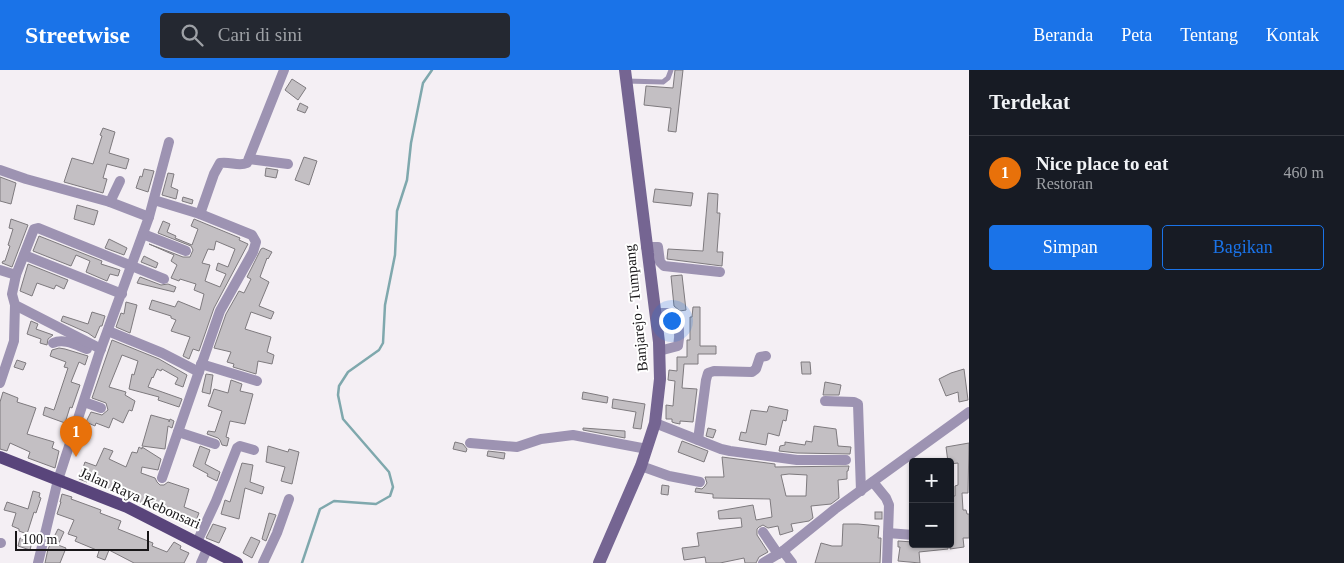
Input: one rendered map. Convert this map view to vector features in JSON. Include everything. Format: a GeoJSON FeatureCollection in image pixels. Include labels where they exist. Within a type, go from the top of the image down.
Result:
{"type":"FeatureCollection","features":[{"type":"Feature","properties":{"kind":"main road","name":"Banjarejo - Tumpang"},"geometry":{"type":"LineString","coordinates":[[599,563],[647,449],[655,423],[660,379],[655,313],[625,75]]}},
{"type":"Feature","properties":{"kind":"main road","name":"Jalan Raya Kebonsari"},"geometry":{"type":"LineString","coordinates":[[0,457],[127,507],[236,563]]}},
{"type":"Feature","properties":{"kind":"street"},"geometry":{"type":"LineString","coordinates":[[200,214],[214,174],[220,163],[227,162],[242,165],[247,163],[284,70]]}},
{"type":"Feature","properties":{"kind":"street"},"geometry":{"type":"LineString","coordinates":[[38,563],[58,480],[100,352],[149,216],[169,142]]}},
{"type":"Feature","properties":{"kind":"street"},"geometry":{"type":"LineString","coordinates":[[249,159],[288,164]]}},
{"type":"Feature","properties":{"kind":"street"},"geometry":{"type":"LineString","coordinates":[[0,170],[110,202],[149,216]]}},
{"type":"Feature","properties":{"kind":"street"},"geometry":{"type":"LineString","coordinates":[[110,202],[120,181]]}},
{"type":"Feature","properties":{"kind":"street"},"geometry":{"type":"LineString","coordinates":[[154,200],[200,214],[252,235],[256,242],[253,252],[220,311],[162,478]]}},
{"type":"Feature","properties":{"kind":"street"},"geometry":{"type":"LineString","coordinates":[[1,377],[14,341],[15,305],[12,294],[16,275],[33,231],[38,228],[164,279]]}},
{"type":"Feature","properties":{"kind":"street"},"geometry":{"type":"LineString","coordinates":[[143,234],[186,250]]}},
{"type":"Feature","properties":{"kind":"street"},"geometry":{"type":"LineString","coordinates":[[646,247],[658,247],[660,262],[664,266],[720,272]]}},
{"type":"Feature","properties":{"kind":"street"},"geometry":{"type":"LineString","coordinates":[[24,256],[122,294]]}},
{"type":"Feature","properties":{"kind":"street"},"geometry":{"type":"LineString","coordinates":[[0,270],[16,275]]}},
{"type":"Feature","properties":{"kind":"street"},"geometry":{"type":"LineString","coordinates":[[15,305],[100,352]]}},
{"type":"Feature","properties":{"kind":"street"},"geometry":{"type":"LineString","coordinates":[[655,313],[674,314],[678,325],[678,346],[659,351]]}},
{"type":"Feature","properties":{"kind":"street"},"geometry":{"type":"LineString","coordinates":[[108,331],[200,368],[257,381]]}},
{"type":"Feature","properties":{"kind":"street"},"geometry":{"type":"LineString","coordinates":[[53,342],[59,340],[66,341],[100,352]]}},
{"type":"Feature","properties":{"kind":"street"},"geometry":{"type":"LineString","coordinates":[[698,440],[708,373],[713,371],[754,372],[760,357],[766,356]]}},
{"type":"Feature","properties":{"kind":"street"},"geometry":{"type":"LineString","coordinates":[[825,401],[854,402],[858,404],[861,491]]}},
{"type":"Feature","properties":{"kind":"street"},"geometry":{"type":"LineString","coordinates":[[84,402],[101,408]]}},
{"type":"Feature","properties":{"kind":"street"},"geometry":{"type":"LineString","coordinates":[[762,563],[785,556],[861,491],[876,486],[969,412]]}},
{"type":"Feature","properties":{"kind":"street"},"geometry":{"type":"LineString","coordinates":[[655,423],[721,449],[740,453],[797,460],[846,460]]}},
{"type":"Feature","properties":{"kind":"street"},"geometry":{"type":"LineString","coordinates":[[178,432],[215,444]]}},
{"type":"Feature","properties":{"kind":"street"},"geometry":{"type":"LineString","coordinates":[[470,443],[517,447],[541,438],[573,435],[647,449]]}},
{"type":"Feature","properties":{"kind":"street"},"geometry":{"type":"LineString","coordinates":[[201,563],[202,544],[216,501],[237,448],[240,446],[254,450]]}},
{"type":"Feature","properties":{"kind":"street"},"geometry":{"type":"LineString","coordinates":[[641,466],[669,476],[700,482]]}},
{"type":"Feature","properties":{"kind":"street"},"geometry":{"type":"LineString","coordinates":[[876,486],[889,505],[887,563]]}},
{"type":"Feature","properties":{"kind":"street"},"geometry":{"type":"LineString","coordinates":[[263,563],[277,533],[289,499]]}},
{"type":"Feature","properties":{"kind":"street"},"geometry":{"type":"LineString","coordinates":[[763,532],[785,556]]}},
{"type":"Feature","properties":{"kind":"street"},"geometry":{"type":"LineString","coordinates":[[888,533],[909,536]]}},
{"type":"Feature","properties":{"kind":"lane"},"geometry":{"type":"LineString","coordinates":[[625,75],[663,82],[668,78],[670,70]]}},
{"type":"Feature","properties":{"kind":"building"},"geometry":{"type":"Polygon","coordinates":[[[675,70],[683,70],[676,132],[668,131],[671,108],[644,105],[646,86],[673,88],[675,70]]]}},
{"type":"Feature","properties":{"kind":"building"},"geometry":{"type":"Polygon","coordinates":[[[292,79],[306,88],[298,100],[285,90],[292,79]]]}},
{"type":"Feature","properties":{"kind":"building"},"geometry":{"type":"Polygon","coordinates":[[[300,103],[308,107],[305,113],[297,110],[300,103]]]}},
{"type":"Feature","properties":{"kind":"building"},"geometry":{"type":"Polygon","coordinates":[[[103,128],[115,132],[109,153],[129,159],[126,169],[107,164],[103,178],[107,179],[103,193],[64,182],[72,158],[93,164],[103,128]]]}},
{"type":"Feature","properties":{"kind":"building"},"geometry":{"type":"Polygon","coordinates":[[[304,157],[317,161],[309,185],[295,180],[304,157]]]}},
{"type":"Feature","properties":{"kind":"building"},"geometry":{"type":"Polygon","coordinates":[[[266,168],[278,170],[276,178],[265,176],[266,168]]]}},
{"type":"Feature","properties":{"kind":"building"},"geometry":{"type":"Polygon","coordinates":[[[144,169],[154,171],[148,192],[136,188],[144,169]]]}},
{"type":"Feature","properties":{"kind":"building"},"geometry":{"type":"Polygon","coordinates":[[[168,173],[174,174],[171,187],[178,190],[176,199],[162,195],[168,173]]]}},
{"type":"Feature","properties":{"kind":"building"},"geometry":{"type":"Polygon","coordinates":[[[0,177],[16,183],[11,204],[0,201],[0,177]]]}},
{"type":"Feature","properties":{"kind":"building"},"geometry":{"type":"Polygon","coordinates":[[[655,189],[693,193],[691,206],[653,202],[655,189]]]}},
{"type":"Feature","properties":{"kind":"building"},"geometry":{"type":"Polygon","coordinates":[[[708,193],[718,194],[717,213],[720,213],[717,252],[723,252],[722,266],[667,259],[668,249],[703,251],[708,193]]]}},
{"type":"Feature","properties":{"kind":"building"},"geometry":{"type":"Polygon","coordinates":[[[183,197],[193,200],[192,204],[182,201],[183,197]]]}},
{"type":"Feature","properties":{"kind":"building"},"geometry":{"type":"Polygon","coordinates":[[[77,205],[98,211],[94,225],[74,219],[77,205]]]}},
{"type":"Feature","properties":{"kind":"building"},"geometry":{"type":"Polygon","coordinates":[[[11,219],[28,225],[12,267],[2,263],[5,261],[10,246],[8,245],[13,229],[9,228],[11,219]]]}},
{"type":"Feature","properties":{"kind":"building"},"geometry":{"type":"Polygon","coordinates":[[[194,219],[240,238],[239,240],[248,244],[214,308],[199,351],[193,349],[189,359],[183,356],[190,337],[171,331],[176,320],[171,318],[171,316],[149,309],[152,300],[175,307],[178,301],[200,310],[204,294],[194,290],[196,284],[171,278],[177,265],[171,261],[174,255],[149,244],[183,257],[190,257],[193,250],[191,246],[158,233],[163,221],[170,224],[167,232],[176,236],[175,238],[192,245],[198,229],[191,226],[194,219]],[[216,241],[214,250],[208,249],[202,263],[210,265],[205,281],[220,287],[226,274],[216,270],[218,263],[228,267],[235,249],[216,241]]]}},
{"type":"Feature","properties":{"kind":"building"},"geometry":{"type":"Polygon","coordinates":[[[39,236],[102,261],[101,264],[120,270],[118,276],[110,274],[107,281],[86,272],[90,261],[76,255],[71,266],[33,251],[39,236]]]}},
{"type":"Feature","properties":{"kind":"building"},"geometry":{"type":"Polygon","coordinates":[[[109,239],[127,248],[124,255],[105,248],[109,239]]]}},
{"type":"Feature","properties":{"kind":"building"},"geometry":{"type":"Polygon","coordinates":[[[263,248],[272,252],[267,258],[260,277],[269,282],[259,306],[274,312],[271,319],[251,312],[245,329],[271,337],[267,352],[274,355],[272,364],[258,361],[256,374],[233,367],[234,364],[227,362],[231,352],[214,348],[226,314],[239,291],[244,293],[251,279],[247,277],[263,248]]]}},
{"type":"Feature","properties":{"kind":"building"},"geometry":{"type":"Polygon","coordinates":[[[144,256],[158,263],[156,268],[141,262],[144,256]]]}},
{"type":"Feature","properties":{"kind":"building"},"geometry":{"type":"Polygon","coordinates":[[[28,264],[68,280],[64,289],[56,285],[54,289],[37,283],[32,296],[20,291],[28,264]]]}},
{"type":"Feature","properties":{"kind":"building"},"geometry":{"type":"Polygon","coordinates":[[[682,275],[686,310],[680,311],[674,306],[671,276],[682,275]]]}},
{"type":"Feature","properties":{"kind":"building"},"geometry":{"type":"Polygon","coordinates":[[[140,277],[161,285],[168,284],[176,287],[174,292],[137,283],[140,277]]]}},
{"type":"Feature","properties":{"kind":"building"},"geometry":{"type":"Polygon","coordinates":[[[126,302],[137,305],[130,333],[116,327],[121,313],[124,314],[126,302]]]}},
{"type":"Feature","properties":{"kind":"building"},"geometry":{"type":"Polygon","coordinates":[[[693,307],[700,307],[700,346],[716,346],[716,354],[698,354],[698,364],[684,364],[682,388],[697,389],[693,422],[680,421],[680,424],[672,422],[672,419],[666,419],[666,405],[673,406],[675,381],[668,380],[669,370],[677,371],[677,357],[687,357],[687,340],[690,340],[690,317],[692,317],[693,307]]]}},
{"type":"Feature","properties":{"kind":"building"},"geometry":{"type":"Polygon","coordinates":[[[92,312],[105,316],[95,338],[61,321],[63,316],[88,324],[92,312]]]}},
{"type":"Feature","properties":{"kind":"building"},"geometry":{"type":"Polygon","coordinates":[[[31,321],[38,324],[36,329],[53,335],[48,339],[47,345],[40,343],[41,339],[27,334],[31,321]]]}},
{"type":"Feature","properties":{"kind":"building"},"geometry":{"type":"Polygon","coordinates":[[[112,340],[159,359],[187,375],[183,387],[175,384],[178,378],[162,369],[161,371],[157,369],[148,387],[182,399],[179,407],[158,400],[159,397],[129,389],[132,374],[134,375],[138,361],[122,355],[109,387],[126,392],[125,395],[135,401],[132,411],[129,410],[123,423],[113,418],[109,428],[96,423],[95,426],[86,422],[91,412],[102,415],[108,410],[106,403],[92,398],[112,340]]]}},
{"type":"Feature","properties":{"kind":"building"},"geometry":{"type":"Polygon","coordinates":[[[59,348],[88,356],[85,365],[79,362],[71,382],[80,385],[65,423],[43,415],[45,407],[54,410],[68,368],[64,367],[66,362],[50,356],[52,350],[59,348]]]}},
{"type":"Feature","properties":{"kind":"building"},"geometry":{"type":"Polygon","coordinates":[[[17,360],[26,363],[23,370],[14,367],[17,360]]]}},
{"type":"Feature","properties":{"kind":"building"},"geometry":{"type":"Polygon","coordinates":[[[801,362],[810,362],[811,374],[802,374],[801,362]]]}},
{"type":"Feature","properties":{"kind":"building"},"geometry":{"type":"Polygon","coordinates":[[[964,369],[968,400],[959,402],[958,392],[946,396],[939,379],[964,369]]]}},
{"type":"Feature","properties":{"kind":"building"},"geometry":{"type":"Polygon","coordinates":[[[206,374],[213,375],[210,394],[202,392],[206,374]]]}},
{"type":"Feature","properties":{"kind":"building"},"geometry":{"type":"Polygon","coordinates":[[[231,380],[242,384],[240,391],[253,394],[245,424],[230,421],[226,437],[229,438],[227,446],[222,445],[218,438],[207,434],[208,431],[215,432],[222,411],[208,406],[214,389],[228,393],[231,380]]]}},
{"type":"Feature","properties":{"kind":"building"},"geometry":{"type":"Polygon","coordinates":[[[825,382],[841,385],[839,395],[823,395],[825,382]]]}},
{"type":"Feature","properties":{"kind":"building"},"geometry":{"type":"Polygon","coordinates":[[[3,392],[18,398],[17,402],[36,408],[27,434],[54,442],[52,448],[59,451],[55,468],[28,458],[30,452],[10,443],[7,451],[0,449],[0,402],[3,392]]]}},
{"type":"Feature","properties":{"kind":"building"},"geometry":{"type":"Polygon","coordinates":[[[583,392],[608,397],[607,403],[582,399],[583,392]]]}},
{"type":"Feature","properties":{"kind":"building"},"geometry":{"type":"Polygon","coordinates":[[[613,399],[645,404],[641,429],[633,428],[636,412],[612,408],[613,399]]]}},
{"type":"Feature","properties":{"kind":"building"},"geometry":{"type":"Polygon","coordinates":[[[769,406],[788,410],[786,421],[783,420],[779,436],[768,433],[766,445],[739,440],[741,432],[746,433],[751,410],[767,412],[769,406]]]}},
{"type":"Feature","properties":{"kind":"building"},"geometry":{"type":"Polygon","coordinates":[[[151,415],[169,420],[169,422],[170,419],[174,421],[172,428],[168,426],[165,449],[142,446],[151,415]]]}},
{"type":"Feature","properties":{"kind":"building"},"geometry":{"type":"Polygon","coordinates":[[[814,426],[836,429],[838,446],[851,447],[850,454],[779,451],[780,446],[785,445],[785,442],[805,445],[806,441],[812,442],[814,426]]]}},
{"type":"Feature","properties":{"kind":"building"},"geometry":{"type":"Polygon","coordinates":[[[583,428],[625,431],[625,438],[583,430],[583,428]]]}},
{"type":"Feature","properties":{"kind":"building"},"geometry":{"type":"Polygon","coordinates":[[[708,428],[716,430],[713,438],[706,436],[708,428]]]}},
{"type":"Feature","properties":{"kind":"building"},"geometry":{"type":"Polygon","coordinates":[[[682,441],[708,451],[704,462],[678,452],[682,441]]]}},
{"type":"Feature","properties":{"kind":"building"},"geometry":{"type":"Polygon","coordinates":[[[455,442],[463,444],[467,449],[466,452],[453,449],[455,442]]]}},
{"type":"Feature","properties":{"kind":"building"},"geometry":{"type":"Polygon","coordinates":[[[969,443],[968,493],[962,493],[963,510],[966,510],[967,514],[969,514],[969,538],[963,538],[964,547],[950,549],[954,548],[954,496],[955,486],[958,485],[958,463],[954,464],[954,458],[947,458],[946,447],[969,443]]]}},
{"type":"Feature","properties":{"kind":"building"},"geometry":{"type":"Polygon","coordinates":[[[200,446],[210,450],[205,464],[220,472],[217,481],[193,466],[200,446]]]}},
{"type":"Feature","properties":{"kind":"building"},"geometry":{"type":"Polygon","coordinates":[[[268,446],[288,452],[289,449],[299,452],[292,484],[281,481],[285,467],[266,462],[268,446]]]}},
{"type":"Feature","properties":{"kind":"building"},"geometry":{"type":"Polygon","coordinates":[[[139,447],[161,459],[158,470],[142,467],[141,473],[155,478],[160,485],[168,482],[189,489],[184,507],[199,513],[197,518],[200,519],[196,527],[168,515],[170,511],[136,501],[137,496],[120,493],[88,479],[87,482],[79,479],[85,462],[96,466],[104,448],[113,451],[109,459],[126,467],[132,452],[137,453],[139,447]]]}},
{"type":"Feature","properties":{"kind":"building"},"geometry":{"type":"Polygon","coordinates":[[[488,451],[505,453],[504,459],[487,456],[488,451]]]}},
{"type":"Feature","properties":{"kind":"building"},"geometry":{"type":"Polygon","coordinates":[[[722,457],[775,464],[775,467],[849,466],[847,479],[838,480],[839,498],[831,504],[811,506],[813,518],[809,521],[791,524],[793,531],[780,535],[778,526],[768,528],[763,525],[757,529],[757,535],[768,552],[759,557],[756,563],[745,563],[744,558],[720,563],[706,563],[705,557],[684,560],[682,548],[699,546],[697,533],[742,527],[741,518],[719,519],[718,511],[753,505],[756,520],[772,517],[770,499],[713,498],[713,494],[695,492],[696,488],[702,489],[707,483],[705,477],[724,477],[722,457]],[[781,475],[786,496],[806,496],[807,475],[781,475]]]}},
{"type":"Feature","properties":{"kind":"building"},"geometry":{"type":"Polygon","coordinates":[[[242,463],[253,465],[250,482],[264,487],[262,494],[245,488],[239,519],[221,514],[225,500],[230,502],[242,463]]]}},
{"type":"Feature","properties":{"kind":"building"},"geometry":{"type":"Polygon","coordinates":[[[662,485],[669,486],[668,495],[661,494],[662,485]]]}},
{"type":"Feature","properties":{"kind":"building"},"geometry":{"type":"Polygon","coordinates":[[[33,491],[40,493],[39,497],[41,498],[27,534],[12,526],[16,513],[4,510],[7,502],[28,509],[33,491]]]}},
{"type":"Feature","properties":{"kind":"building"},"geometry":{"type":"Polygon","coordinates":[[[62,494],[101,510],[100,513],[121,521],[118,529],[153,543],[152,546],[167,552],[174,542],[181,546],[180,549],[189,553],[184,563],[134,563],[109,550],[105,560],[97,557],[99,551],[75,541],[77,537],[68,534],[74,520],[57,514],[62,494]]]}},
{"type":"Feature","properties":{"kind":"building"},"geometry":{"type":"Polygon","coordinates":[[[875,512],[882,512],[882,519],[875,519],[875,512]]]}},
{"type":"Feature","properties":{"kind":"building"},"geometry":{"type":"Polygon","coordinates":[[[269,513],[276,515],[266,541],[262,539],[269,513]]]}},
{"type":"Feature","properties":{"kind":"building"},"geometry":{"type":"Polygon","coordinates":[[[213,524],[226,528],[219,543],[206,538],[213,524]]]}},
{"type":"Feature","properties":{"kind":"building"},"geometry":{"type":"Polygon","coordinates":[[[843,524],[879,526],[878,538],[881,538],[880,563],[815,563],[821,543],[842,546],[843,524]]]}},
{"type":"Feature","properties":{"kind":"building"},"geometry":{"type":"Polygon","coordinates":[[[58,529],[64,532],[58,545],[66,548],[60,563],[45,563],[48,549],[58,529]]]}},
{"type":"Feature","properties":{"kind":"building"},"geometry":{"type":"Polygon","coordinates":[[[251,537],[260,541],[252,558],[243,553],[251,537]]]}},
{"type":"Feature","properties":{"kind":"building"},"geometry":{"type":"Polygon","coordinates":[[[20,538],[32,542],[30,550],[18,546],[20,538]]]}},
{"type":"Feature","properties":{"kind":"building"},"geometry":{"type":"Polygon","coordinates":[[[898,541],[909,542],[909,548],[948,549],[919,552],[920,563],[898,561],[900,547],[898,547],[898,541]]]}},
{"type":"Feature","properties":{"kind":"waterway"},"geometry":{"type":"LineString","coordinates":[[302,563],[320,509],[334,501],[376,504],[390,496],[393,487],[389,472],[343,419],[338,395],[339,386],[348,372],[379,350],[383,343],[385,305],[395,255],[397,211],[407,180],[411,143],[423,83],[432,70]]}},
{"type":"Feature","properties":{"kind":"place","name":"Nice place to eat"},"geometry":{"type":"Point","coordinates":[76,457]}}]}
